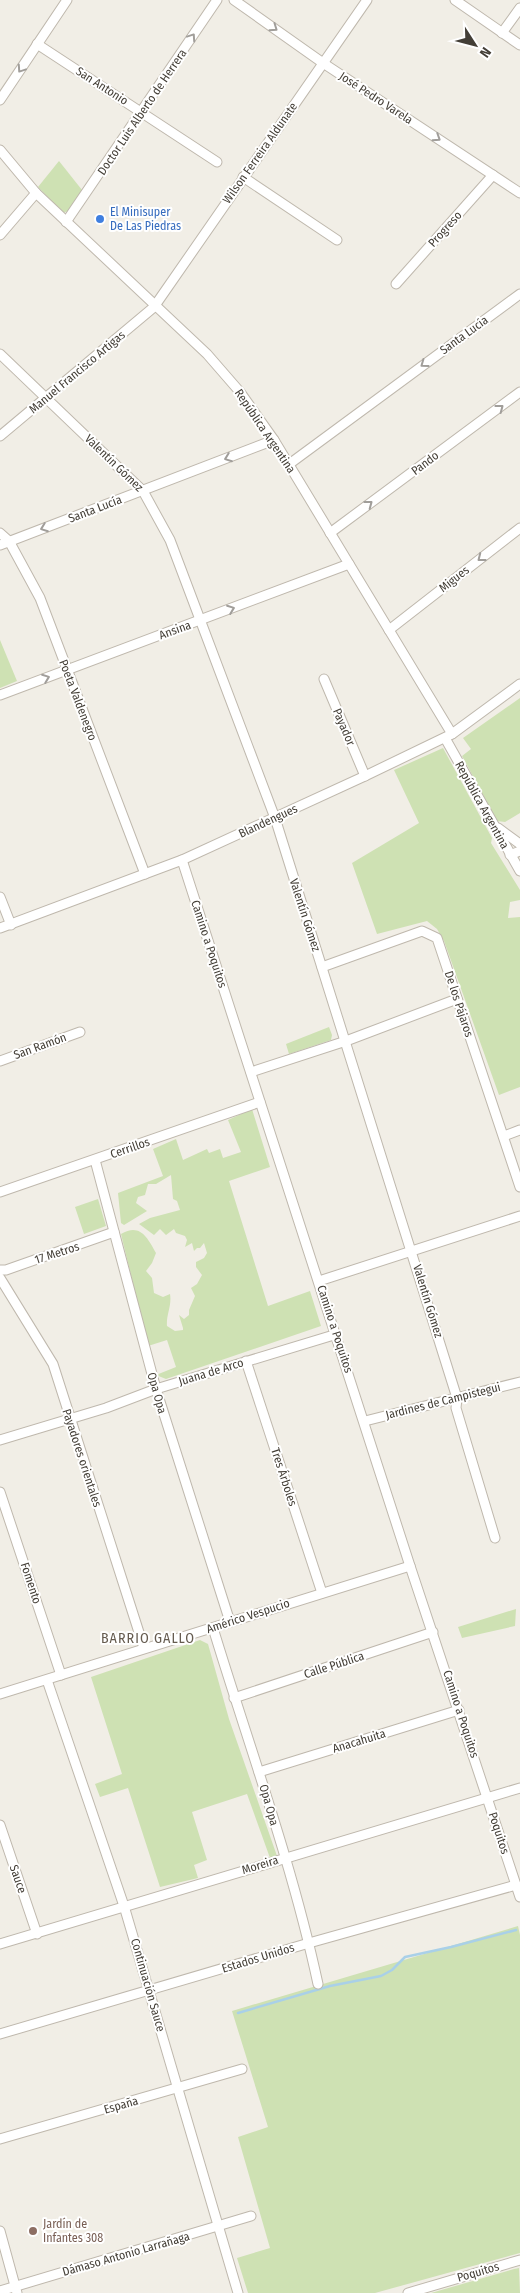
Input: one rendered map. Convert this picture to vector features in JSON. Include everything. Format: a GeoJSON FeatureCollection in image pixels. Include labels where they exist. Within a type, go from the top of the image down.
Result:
{"type":"FeatureCollection","features":[{"type":"Feature","properties":{"kind":"street"},"geometry":{"type":"LineString","coordinates":[[0,100],[67,0]]}},
{"type":"Feature","properties":{"kind":"street","name":"Doctor Luis Alberto de Herrera"},"geometry":{"type":"LineString","coordinates":[[66,222],[143,112],[217,0]]}},
{"type":"Feature","properties":{"kind":"street","name":"José Pedro Varela"},"geometry":{"type":"LineString","coordinates":[[234,0],[323,63],[520,193]]}},
{"type":"Feature","properties":{"kind":"street","name":"Wilson Ferreira Aldunate"},"geometry":{"type":"LineString","coordinates":[[154,307],[367,0]]}},
{"type":"Feature","properties":{"kind":"street"},"geometry":{"type":"LineString","coordinates":[[454,0],[520,45]]}},
{"type":"Feature","properties":{"kind":"street"},"geometry":{"type":"LineString","coordinates":[[502,33],[520,8]]}},
{"type":"Feature","properties":{"kind":"street","name":"San Antonio"},"geometry":{"type":"LineString","coordinates":[[38,44],[217,162]]}},
{"type":"Feature","properties":{"kind":"street","name":"República Argentina"},"geometry":{"type":"LineString","coordinates":[[0,150],[36,193],[212,360],[240,392],[274,440],[389,630],[520,871]]}},
{"type":"Feature","properties":{"kind":"street","name":"Progreso"},"geometry":{"type":"LineString","coordinates":[[396,284],[493,175]]}},
{"type":"Feature","properties":{"kind":"street"},"geometry":{"type":"LineString","coordinates":[[243,177],[337,240]]}},
{"type":"Feature","properties":{"kind":"street"},"geometry":{"type":"LineString","coordinates":[[0,235],[36,193]]}},
{"type":"Feature","properties":{"kind":"street","name":"Santa Lucía"},"geometry":{"type":"LineString","coordinates":[[288,465],[520,294]]}},
{"type":"Feature","properties":{"kind":"street","name":"Manuel Francisco Artigas"},"geometry":{"type":"LineString","coordinates":[[0,436],[154,307]]}},
{"type":"Feature","properties":{"kind":"street","name":"Valentín Gómez"},"geometry":{"type":"LineString","coordinates":[[0,354],[143,491],[170,540],[275,818],[457,1398],[456,1408],[495,1538]]}},
{"type":"Feature","properties":{"kind":"street","name":"Pando"},"geometry":{"type":"LineString","coordinates":[[330,534],[520,392]]}},
{"type":"Feature","properties":{"kind":"street","name":"Santa Lucía"},"geometry":{"type":"LineString","coordinates":[[4,543],[274,440]]}},
{"type":"Feature","properties":{"kind":"street","name":"Migues"},"geometry":{"type":"LineString","coordinates":[[389,630],[520,528]]}},
{"type":"Feature","properties":{"kind":"street","name":"Poeta Valdenegro"},"geometry":{"type":"LineString","coordinates":[[0,533],[4,543],[40,598],[145,874]]}},
{"type":"Feature","properties":{"kind":"street","name":"Ansina"},"geometry":{"type":"LineString","coordinates":[[0,695],[349,564]]}},
{"type":"Feature","properties":{"kind":"street","name":"Payador"},"geometry":{"type":"LineString","coordinates":[[324,679],[365,776]]}},
{"type":"Feature","properties":{"kind":"street","name":"Blandengues"},"geometry":{"type":"LineString","coordinates":[[0,928],[182,860],[365,776],[448,736],[520,684]]}},
{"type":"Feature","properties":{"kind":"street"},"geometry":{"type":"LineString","coordinates":[[496,826],[520,844]]}},
{"type":"Feature","properties":{"kind":"street"},"geometry":{"type":"LineString","coordinates":[[510,855],[520,851]]}},
{"type":"Feature","properties":{"kind":"street","name":"Camino a Poquitos"},"geometry":{"type":"LineString","coordinates":[[182,860],[365,1420],[410,1566],[434,1632],[488,1798]]}},
{"type":"Feature","properties":{"kind":"street"},"geometry":{"type":"LineString","coordinates":[[0,897],[10,925]]}},
{"type":"Feature","properties":{"kind":"street","name":"De los Pájaros"},"geometry":{"type":"LineString","coordinates":[[322,967],[422,931],[428,932],[437,938],[520,1187]]}},
{"type":"Feature","properties":{"kind":"street"},"geometry":{"type":"LineString","coordinates":[[251,1072],[346,1041],[457,999]]}},
{"type":"Feature","properties":{"kind":"street","name":"San Ramón"},"geometry":{"type":"LineString","coordinates":[[0,1061],[80,1032]]}},
{"type":"Feature","properties":{"kind":"street","name":"Cerrillos"},"geometry":{"type":"LineString","coordinates":[[0,1192],[260,1102]]}},
{"type":"Feature","properties":{"kind":"street"},"geometry":{"type":"LineString","coordinates":[[504,1136],[520,1130]]}},
{"type":"Feature","properties":{"kind":"street","name":"Opa Opa"},"geometry":{"type":"LineString","coordinates":[[95,1160],[156,1389],[230,1622]]}},
{"type":"Feature","properties":{"kind":"street"},"geometry":{"type":"LineString","coordinates":[[320,1282],[520,1216]]}},
{"type":"Feature","properties":{"kind":"street","name":"17 Metros"},"geometry":{"type":"LineString","coordinates":[[0,1270],[15,1267],[114,1232]]}},
{"type":"Feature","properties":{"kind":"street","name":"Payadores orientales"},"geometry":{"type":"LineString","coordinates":[[0,1278],[49,1357],[144,1648]]}},
{"type":"Feature","properties":{"kind":"street","name":"Juana de Arco"},"geometry":{"type":"LineString","coordinates":[[0,1440],[70,1420],[156,1389],[337,1334]]}},
{"type":"Feature","properties":{"kind":"street","name":"Tres Árboles"},"geometry":{"type":"LineString","coordinates":[[246,1361],[322,1593]]}},
{"type":"Feature","properties":{"kind":"street","name":"Jardines de Campistegui"},"geometry":{"type":"LineString","coordinates":[[365,1420],[520,1382]]}},
{"type":"Feature","properties":{"kind":"street","name":"Fomento"},"geometry":{"type":"LineString","coordinates":[[0,1492],[61,1675]]}},
{"type":"Feature","properties":{"kind":"street","name":"Américo Vespucio"},"geometry":{"type":"LineString","coordinates":[[0,1694],[410,1566]]}},
{"type":"Feature","properties":{"kind":"street","name":"Opa Opa"},"geometry":{"type":"LineString","coordinates":[[213,1628],[259,1772],[309,1943],[318,1984]]}},
{"type":"Feature","properties":{"kind":"street","name":"Calle Pública"},"geometry":{"type":"LineString","coordinates":[[234,1698],[434,1632]]}},
{"type":"Feature","properties":{"kind":"street","name":"Continuación Sauce"},"geometry":{"type":"LineString","coordinates":[[47,1680],[124,1906],[238,2293]]}},
{"type":"Feature","properties":{"kind":"street","name":"Anacahuita"},"geometry":{"type":"LineString","coordinates":[[259,1772],[459,1710]]}},
{"type":"Feature","properties":{"kind":"street","name":"Moreira"},"geometry":{"type":"LineString","coordinates":[[0,1944],[520,1788]]}},
{"type":"Feature","properties":{"kind":"street","name":"Poquitos"},"geometry":{"type":"LineString","coordinates":[[488,1798],[520,1897]]}},
{"type":"Feature","properties":{"kind":"street","name":"Sauce"},"geometry":{"type":"LineString","coordinates":[[0,1825],[37,1934]]}},
{"type":"Feature","properties":{"kind":"street","name":"Estados Unidos"},"geometry":{"type":"LineString","coordinates":[[0,2034],[309,1943],[516,1885]]}},
{"type":"Feature","properties":{"kind":"street","name":"España"},"geometry":{"type":"LineString","coordinates":[[0,2139],[242,2069]]}},
{"type":"Feature","properties":{"kind":"street","name":"Dámaso Antonio Larrañaga"},"geometry":{"type":"LineString","coordinates":[[0,2290],[16,2289],[251,2216]]}},
{"type":"Feature","properties":{"kind":"street"},"geometry":{"type":"LineString","coordinates":[[0,2231],[16,2289]]}},
{"type":"Feature","properties":{"kind":"street","name":"Poquitos"},"geometry":{"type":"LineString","coordinates":[[408,2293],[520,2260]]}},
{"type":"Feature","properties":{"kind":"green space"},"geometry":{"type":"Polygon","coordinates":[[[59,161],[82,190],[68,211],[63,213],[38,187],[59,161]]]}},
{"type":"Feature","properties":{"kind":"green space"},"geometry":{"type":"Polygon","coordinates":[[[0,640],[17,681],[0,688],[0,640]]]}},
{"type":"Feature","properties":{"kind":"green space"},"geometry":{"type":"Polygon","coordinates":[[[520,698],[520,813],[505,822],[497,821],[462,756],[471,749],[463,738],[520,698]]]}},
{"type":"Feature","properties":{"kind":"green space"},"geometry":{"type":"Polygon","coordinates":[[[443,748],[492,838],[491,843],[520,890],[520,900],[510,902],[508,918],[520,917],[520,1087],[499,1095],[444,941],[437,929],[427,921],[377,934],[352,863],[419,823],[394,770],[443,748]]]}},
{"type":"Feature","properties":{"kind":"green space"},"geometry":{"type":"Polygon","coordinates":[[[329,1027],[332,1035],[331,1040],[289,1054],[286,1044],[329,1027]]]}},
{"type":"Feature","properties":{"kind":"green space"},"geometry":{"type":"Polygon","coordinates":[[[252,1109],[270,1167],[229,1181],[268,1306],[310,1291],[321,1326],[166,1379],[156,1375],[176,1367],[167,1340],[148,1346],[121,1234],[133,1230],[142,1233],[156,1253],[146,1271],[152,1278],[154,1293],[163,1297],[170,1294],[167,1326],[175,1331],[183,1330],[179,1315],[184,1319],[189,1315],[189,1310],[195,1296],[191,1288],[197,1284],[202,1275],[196,1267],[196,1262],[204,1258],[207,1253],[204,1243],[194,1251],[192,1243],[185,1247],[187,1240],[185,1236],[176,1233],[174,1229],[166,1235],[160,1229],[154,1235],[139,1224],[150,1218],[180,1210],[177,1201],[173,1199],[171,1175],[156,1184],[148,1184],[145,1195],[138,1197],[136,1203],[147,1211],[124,1225],[121,1223],[118,1193],[163,1176],[153,1149],[176,1139],[183,1160],[207,1149],[209,1153],[220,1149],[223,1158],[241,1152],[228,1120],[252,1109]]]}},
{"type":"Feature","properties":{"kind":"green space"},"geometry":{"type":"Polygon","coordinates":[[[98,1199],[106,1226],[84,1234],[75,1207],[98,1199]]]}},
{"type":"Feature","properties":{"kind":"green space"},"geometry":{"type":"Polygon","coordinates":[[[516,1609],[515,1626],[462,1638],[458,1627],[516,1609]]]}},
{"type":"Feature","properties":{"kind":"green space"},"geometry":{"type":"Polygon","coordinates":[[[200,1640],[208,1644],[229,1719],[277,1856],[270,1858],[247,1794],[192,1812],[207,1860],[194,1865],[198,1878],[160,1887],[128,1788],[100,1797],[95,1784],[122,1774],[91,1677],[200,1640]]]}},
{"type":"Feature","properties":{"kind":"green space"},"geometry":{"type":"Polygon","coordinates":[[[518,1926],[520,1935],[520,2253],[375,2293],[248,2293],[237,2258],[270,2248],[238,2137],[268,2127],[232,2011],[518,1926]]]}},
{"type":"Feature","properties":{"kind":"green space"},"geometry":{"type":"Polygon","coordinates":[[[519,2268],[520,2293],[431,2293],[514,2269],[519,2268]]]}},
{"type":"Feature","properties":{"kind":"waterway"},"geometry":{"type":"LineString","coordinates":[[238,2013],[330,1986],[381,1976],[392,1970],[405,1957],[516,1930]]}},
{"type":"Feature","properties":{"kind":"place","name":"El Minisuper De Las Piedras"},"geometry":{"type":"Point","coordinates":[100,219]}},
{"type":"Feature","properties":{"kind":"place","name":"Jardín de Infantes 308"},"geometry":{"type":"Point","coordinates":[33,2231]}},
{"type":"Feature","properties":{"kind":"district","name":"BARRIO GALLO"},"geometry":{"type":"Point","coordinates":[148,1638]}}]}
